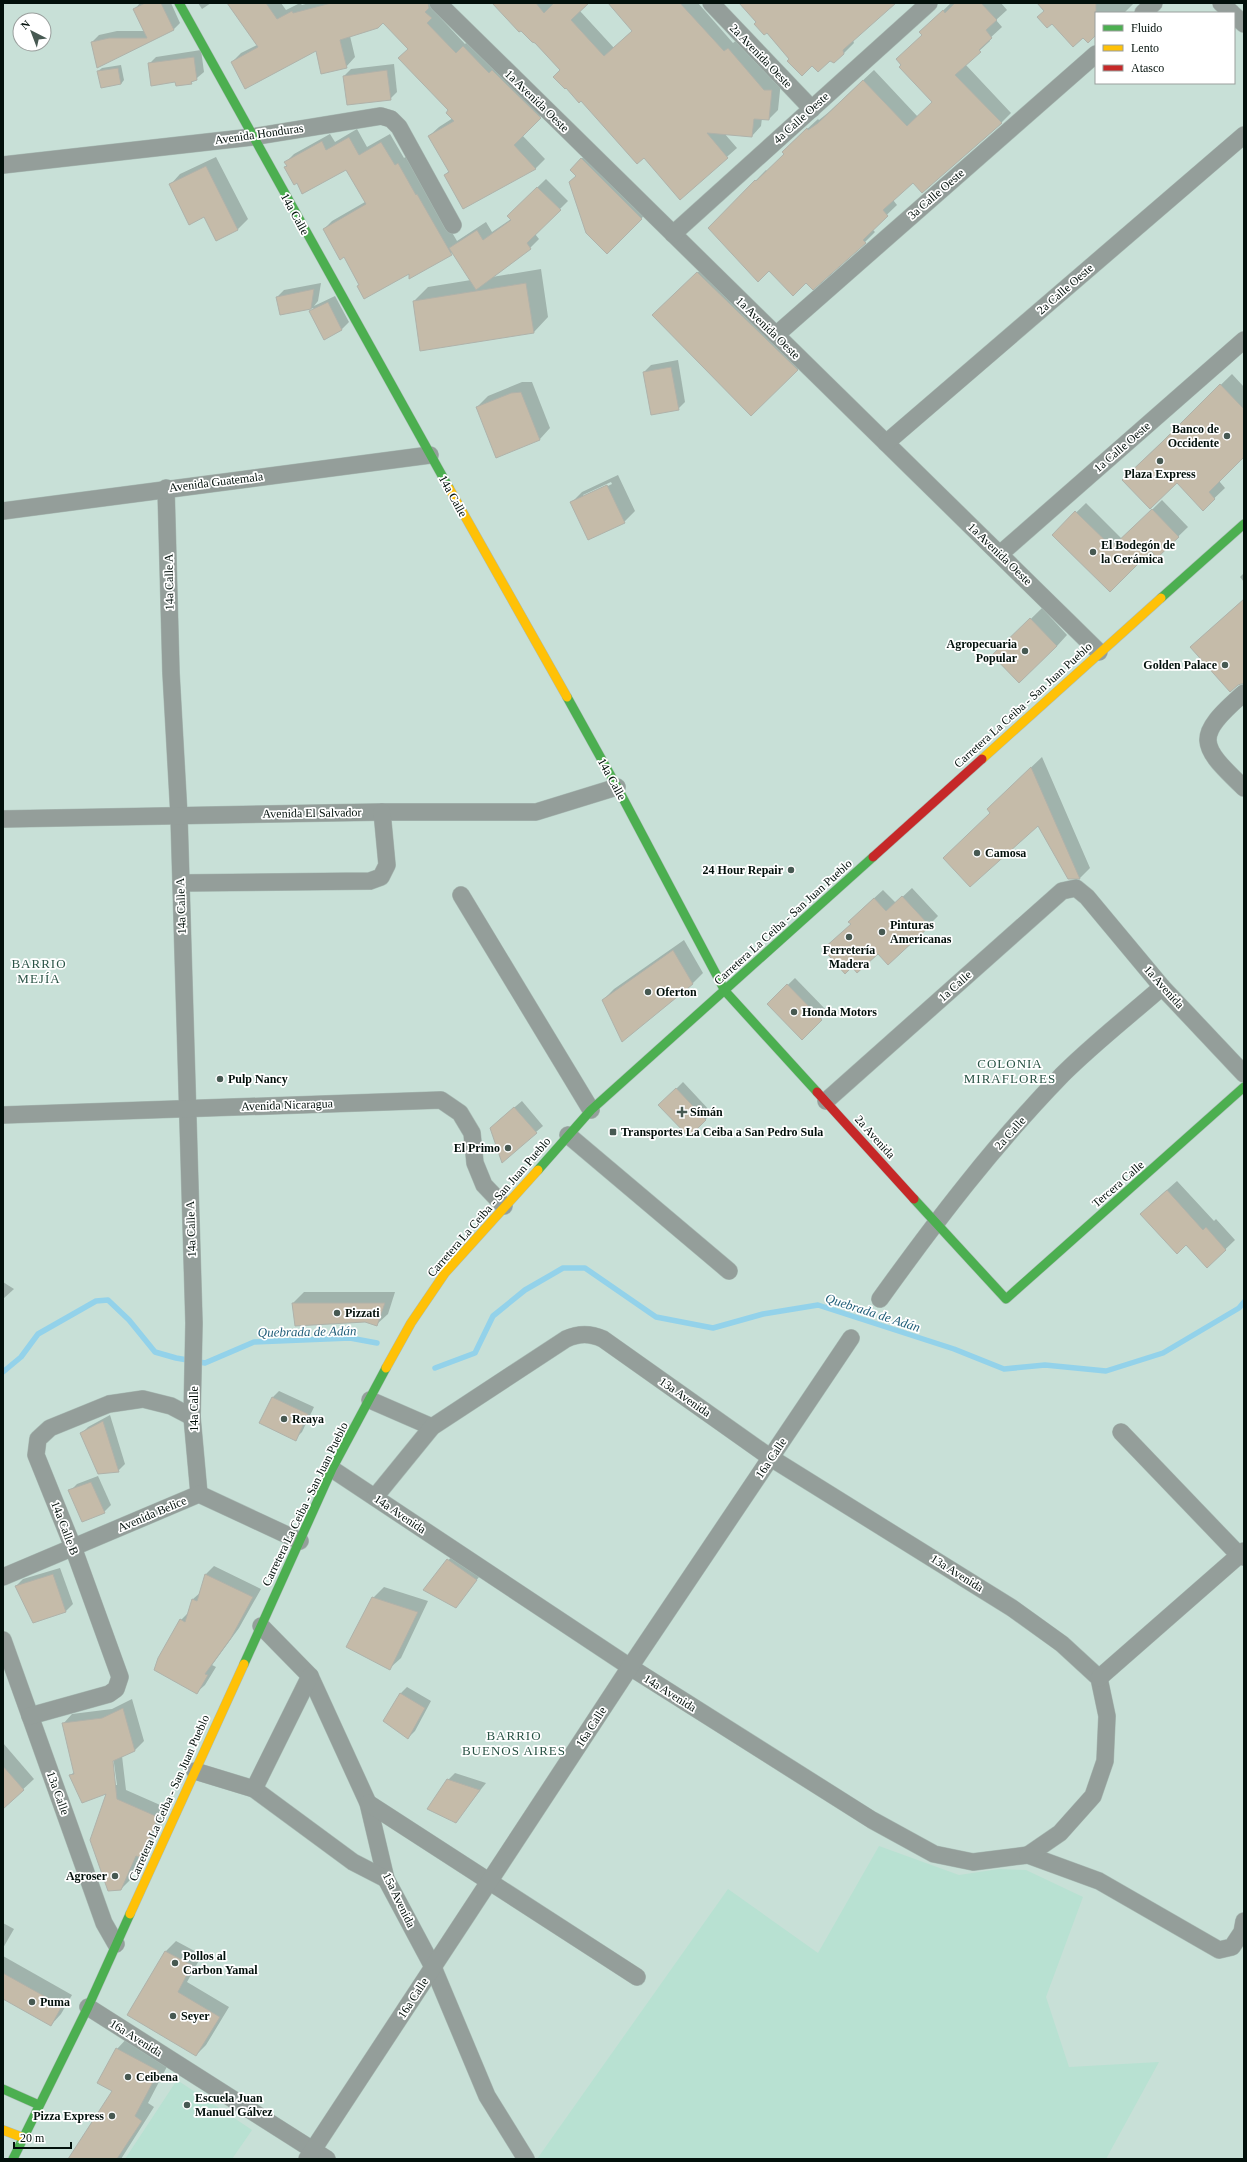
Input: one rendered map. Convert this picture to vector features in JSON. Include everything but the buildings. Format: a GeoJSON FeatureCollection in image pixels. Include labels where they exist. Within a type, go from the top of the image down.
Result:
{"type":"FeatureCollection","features":[{"type":"Feature","properties":{"kind":"main road","name":"14a Calle"},"geometry":{"type":"LineString","coordinates":[[179,3],[252,137],[616,787],[725,991]]}},
{"type":"Feature","properties":{"kind":"main road","name":"Carretera La Ceiba - San Juan Pueblo"},"geometry":{"type":"LineString","coordinates":[[13,2159],[88,2007],[332,1469],[411,1323],[445,1274],[591,1110],[725,991],[1099,652],[1244,524]]}},
{"type":"Feature","properties":{"kind":"main road","name":"2a Avenida"},"geometry":{"type":"LineString","coordinates":[[725,991],[935,1223],[1006,1299]]}},
{"type":"Feature","properties":{"kind":"main road","name":"Tercera Calle"},"geometry":{"type":"LineString","coordinates":[[1006,1299],[1244,1087]]}},
{"type":"Feature","properties":{"kind":"main road"},"geometry":{"type":"LineString","coordinates":[[3,2088],[39,2105]]}},
{"type":"Feature","properties":{"kind":"main road"},"geometry":{"type":"LineString","coordinates":[[3,2130],[24,2138]]}},
{"type":"Feature","properties":{"kind":"street","name":"1a Avenida Oeste"},"geometry":{"type":"LineString","coordinates":[[438,3],[1099,652]]}},
{"type":"Feature","properties":{"kind":"street","name":"2a Avenida Oeste"},"geometry":{"type":"LineString","coordinates":[[711,3],[812,108]]}},
{"type":"Feature","properties":{"kind":"street","name":"4a Calle Oeste"},"geometry":{"type":"LineString","coordinates":[[673,234],[929,3]]}},
{"type":"Feature","properties":{"kind":"street"},"geometry":{"type":"LineString","coordinates":[[1144,12],[1154,3]]}},
{"type":"Feature","properties":{"kind":"street"},"geometry":{"type":"LineString","coordinates":[[1221,3],[1231,12]]}},
{"type":"Feature","properties":{"kind":"street"},"geometry":{"type":"LineString","coordinates":[[1235,16],[1244,24]]}},
{"type":"Feature","properties":{"kind":"street","name":"3a Calle Oeste"},"geometry":{"type":"LineString","coordinates":[[776,335],[1095,55]]}},
{"type":"Feature","properties":{"kind":"street","name":"Avenida Honduras"},"geometry":{"type":"LineString","coordinates":[[3,165],[252,137],[381,116],[391,119],[399,127],[453,225]]}},
{"type":"Feature","properties":{"kind":"street","name":"2a Calle Oeste"},"geometry":{"type":"LineString","coordinates":[[886,442],[1244,134]]}},
{"type":"Feature","properties":{"kind":"street","name":"1a Calle Oeste"},"geometry":{"type":"LineString","coordinates":[[1000,554],[1244,340]]}},
{"type":"Feature","properties":{"kind":"street","name":"Avenida Guatemala"},"geometry":{"type":"LineString","coordinates":[[3,511],[166,488],[430,454]]}},
{"type":"Feature","properties":{"kind":"street","name":"14a Calle A"},"geometry":{"type":"LineString","coordinates":[[166,488],[171,673],[179,816],[194,1323]]}},
{"type":"Feature","properties":{"kind":"street"},"geometry":{"type":"LineString","coordinates":[[1244,693],[1219,715],[1211,726],[1208,737],[1210,750],[1218,762],[1244,788]]}},
{"type":"Feature","properties":{"kind":"street","name":"Avenida El Salvador"},"geometry":{"type":"LineString","coordinates":[[3,819],[382,812],[536,812],[616,787]]}},
{"type":"Feature","properties":{"kind":"street"},"geometry":{"type":"LineString","coordinates":[[181,883],[370,881],[381,877],[387,865],[382,812]]}},
{"type":"Feature","properties":{"kind":"street","name":"1a Calle"},"geometry":{"type":"LineString","coordinates":[[826,1101],[1062,891],[1076,888],[1087,897]]}},
{"type":"Feature","properties":{"kind":"street"},"geometry":{"type":"LineString","coordinates":[[461,895],[591,1110]]}},
{"type":"Feature","properties":{"kind":"street","name":"1a Avenida"},"geometry":{"type":"LineString","coordinates":[[1087,897],[1162,987],[1244,1074]]}},
{"type":"Feature","properties":{"kind":"street","name":"2a Calle"},"geometry":{"type":"LineString","coordinates":[[880,1300],[935,1223],[972,1176],[1062,1075],[1162,987]]}},
{"type":"Feature","properties":{"kind":"street","name":"Avenida Nicaragua"},"geometry":{"type":"LineString","coordinates":[[3,1114],[441,1100],[460,1113],[472,1133],[474,1163],[484,1185],[504,1206]]}},
{"type":"Feature","properties":{"kind":"street"},"geometry":{"type":"LineString","coordinates":[[568,1135],[730,1271]]}},
{"type":"Feature","properties":{"kind":"street","name":"14a Calle"},"geometry":{"type":"LineString","coordinates":[[194,1323],[194,1383],[192,1417],[199,1494]]}},
{"type":"Feature","properties":{"kind":"street","name":"13a Avenida"},"geometry":{"type":"LineString","coordinates":[[375,1497],[432,1427],[566,1339],[581,1334],[588,1334],[603,1340],[771,1458],[1012,1608],[1062,1644],[1099,1678]]}},
{"type":"Feature","properties":{"kind":"street","name":"16a Calle"},"geometry":{"type":"LineString","coordinates":[[316,2156],[433,1967],[630,1667],[851,1338]]}},
{"type":"Feature","properties":{"kind":"street","name":"14a Calle B"},"geometry":{"type":"LineString","coordinates":[[30,1716],[109,1694],[116,1689],[120,1677],[73,1547],[36,1455],[38,1440],[50,1428],[109,1404],[143,1400],[170,1406],[192,1417]]}},
{"type":"Feature","properties":{"kind":"street"},"geometry":{"type":"LineString","coordinates":[[370,1400],[432,1427]]}},
{"type":"Feature","properties":{"kind":"street"},"geometry":{"type":"LineString","coordinates":[[1028,1855],[1060,1833],[1093,1796],[1105,1761],[1107,1716],[1099,1678],[1242,1554],[1121,1432]]}},
{"type":"Feature","properties":{"kind":"street","name":"14a Avenida"},"geometry":{"type":"LineString","coordinates":[[332,1469],[630,1667],[872,1820],[934,1854],[973,1862],[1028,1855]]}},
{"type":"Feature","properties":{"kind":"street","name":"Avenida Belice"},"geometry":{"type":"LineString","coordinates":[[3,1577],[199,1494],[300,1541]]}},
{"type":"Feature","properties":{"kind":"street","name":"15a Avenida"},"geometry":{"type":"LineString","coordinates":[[261,1626],[310,1676],[368,1803],[386,1879],[433,1967],[487,2096],[526,2159]]}},
{"type":"Feature","properties":{"kind":"street","name":"13a Calle"},"geometry":{"type":"LineString","coordinates":[[3,1640],[104,1923],[116,1944]]}},
{"type":"Feature","properties":{"kind":"street"},"geometry":{"type":"LineString","coordinates":[[254,1789],[310,1676]]}},
{"type":"Feature","properties":{"kind":"street"},"geometry":{"type":"LineString","coordinates":[[195,1771],[254,1789],[353,1862],[386,1879]]}},
{"type":"Feature","properties":{"kind":"street"},"geometry":{"type":"LineString","coordinates":[[368,1803],[637,1977]]}},
{"type":"Feature","properties":{"kind":"street"},"geometry":{"type":"LineString","coordinates":[[1028,1855],[1100,1881],[1219,1950],[1232,1947],[1242,1932],[1244,1921]]}},
{"type":"Feature","properties":{"kind":"street","name":"16a Avenida"},"geometry":{"type":"LineString","coordinates":[[88,2007],[316,2156]]}},
{"type":"Feature","properties":{"kind":"shaded area"},"geometry":{"type":"Polygon","coordinates":[[[879,1846],[959,1875],[999,1869],[1026,1870],[1083,1897],[1046,1997],[1069,2067],[1159,2062],[1106,2159],[537,2159],[728,1889],[818,1953],[879,1846]]]}},
{"type":"Feature","properties":{"kind":"shaded area","name":"Escuela Juan Manuel Gálvez"},"geometry":{"type":"Polygon","coordinates":[[[177,2080],[252,2130],[232,2159],[125,2159],[177,2080]]]}},
{"type":"Feature","properties":{"kind":"waterway","name":"Quebrada de Adán"},"geometry":{"type":"LineString","coordinates":[[435,1368],[475,1353],[493,1316],[525,1290],[563,1268],[585,1268],[656,1317],[713,1328],[763,1314],[818,1305],[954,1349],[1004,1369],[1045,1365],[1106,1371],[1163,1353],[1239,1308],[1244,1302]]}},
{"type":"Feature","properties":{"kind":"waterway","name":"Quebrada de Adán"},"geometry":{"type":"LineString","coordinates":[[3,1372],[21,1357],[38,1334],[96,1301],[108,1300],[129,1320],[155,1352],[176,1358],[205,1363],[254,1342],[350,1338],[377,1343]]}},
{"type":"Feature","properties":{"kind":"traffic: fast"},"geometry":{"type":"LineString","coordinates":[[179,3],[449,488]]}},
{"type":"Feature","properties":{"kind":"traffic: fast"},"geometry":{"type":"LineString","coordinates":[[1161,598],[1244,524]]}},
{"type":"Feature","properties":{"kind":"traffic: fast"},"geometry":{"type":"LineString","coordinates":[[567,697],[617,787],[725,991],[817,1092]]}},
{"type":"Feature","properties":{"kind":"traffic: fast"},"geometry":{"type":"LineString","coordinates":[[538,1170],[591,1110],[873,857]]}},
{"type":"Feature","properties":{"kind":"traffic: fast"},"geometry":{"type":"LineString","coordinates":[[914,1199],[1006,1299],[1244,1087]]}},
{"type":"Feature","properties":{"kind":"traffic: fast"},"geometry":{"type":"LineString","coordinates":[[244,1664],[332,1469],[386,1368]]}},
{"type":"Feature","properties":{"kind":"traffic: fast"},"geometry":{"type":"LineString","coordinates":[[13,2159],[88,2007],[130,1914]]}},
{"type":"Feature","properties":{"kind":"traffic: fast"},"geometry":{"type":"LineString","coordinates":[[3,2089],[39,2105]]}},
{"type":"Feature","properties":{"kind":"traffic: slow"},"geometry":{"type":"LineString","coordinates":[[449,488],[567,697]]}},
{"type":"Feature","properties":{"kind":"traffic: slow"},"geometry":{"type":"LineString","coordinates":[[982,759],[1161,598]]}},
{"type":"Feature","properties":{"kind":"traffic: slow"},"geometry":{"type":"LineString","coordinates":[[386,1368],[411,1323],[445,1273],[538,1170]]}},
{"type":"Feature","properties":{"kind":"traffic: slow"},"geometry":{"type":"LineString","coordinates":[[130,1914],[244,1664]]}},
{"type":"Feature","properties":{"kind":"traffic: slow"},"geometry":{"type":"LineString","coordinates":[[3,2130],[24,2138]]}},
{"type":"Feature","properties":{"kind":"traffic: jam"},"geometry":{"type":"LineString","coordinates":[[873,857],[982,759]]}},
{"type":"Feature","properties":{"kind":"traffic: jam"},"geometry":{"type":"LineString","coordinates":[[817,1092],[914,1199]]}},
{"type":"Feature","properties":{"kind":"place","name":"Banco de Occidente"},"geometry":{"type":"Point","coordinates":[1227,436]}},
{"type":"Feature","properties":{"kind":"place","name":"Plaza Express"},"geometry":{"type":"Point","coordinates":[1160,461]}},
{"type":"Feature","properties":{"kind":"place","name":"El Bodegón de la Cerámica"},"geometry":{"type":"Point","coordinates":[1093,552]}},
{"type":"Feature","properties":{"kind":"place","name":"Agropecuaria Popular"},"geometry":{"type":"Point","coordinates":[1025,651]}},
{"type":"Feature","properties":{"kind":"place","name":"Golden Palace"},"geometry":{"type":"Point","coordinates":[1225,665]}},
{"type":"Feature","properties":{"kind":"place","name":"Camosa"},"geometry":{"type":"Point","coordinates":[977,853]}},
{"type":"Feature","properties":{"kind":"place","name":"24 Hour Repair"},"geometry":{"type":"Point","coordinates":[791,870]}},
{"type":"Feature","properties":{"kind":"place","name":"Pinturas Americanas"},"geometry":{"type":"Point","coordinates":[882,932]}},
{"type":"Feature","properties":{"kind":"place","name":"Ferretería Madera"},"geometry":{"type":"Point","coordinates":[849,937]}},
{"type":"Feature","properties":{"kind":"place","name":"Oferton"},"geometry":{"type":"Point","coordinates":[648,992]}},
{"type":"Feature","properties":{"kind":"place","name":"Honda Motors"},"geometry":{"type":"Point","coordinates":[794,1012]}},
{"type":"Feature","properties":{"kind":"place","name":"Pulp Nancy"},"geometry":{"type":"Point","coordinates":[220,1079]}},
{"type":"Feature","properties":{"kind":"place","name":"Símán"},"geometry":{"type":"Point","coordinates":[682,1112]}},
{"type":"Feature","properties":{"kind":"place","name":"Transportes La Ceiba a San Pedro Sula"},"geometry":{"type":"Point","coordinates":[613,1132]}},
{"type":"Feature","properties":{"kind":"place","name":"El Primo"},"geometry":{"type":"Point","coordinates":[508,1148]}},
{"type":"Feature","properties":{"kind":"place","name":"Pizzati"},"geometry":{"type":"Point","coordinates":[337,1313]}},
{"type":"Feature","properties":{"kind":"place","name":"Reaya"},"geometry":{"type":"Point","coordinates":[284,1419]}},
{"type":"Feature","properties":{"kind":"place","name":"Agroser"},"geometry":{"type":"Point","coordinates":[115,1876]}},
{"type":"Feature","properties":{"kind":"place","name":"Pollos al Carbon Yamal"},"geometry":{"type":"Point","coordinates":[175,1963]}},
{"type":"Feature","properties":{"kind":"place","name":"Puma"},"geometry":{"type":"Point","coordinates":[32,2002]}},
{"type":"Feature","properties":{"kind":"place","name":"Seyer"},"geometry":{"type":"Point","coordinates":[173,2016]}},
{"type":"Feature","properties":{"kind":"place","name":"Ceibena"},"geometry":{"type":"Point","coordinates":[128,2077]}},
{"type":"Feature","properties":{"kind":"place","name":"Escuela Juan Manuel Gálvez"},"geometry":{"type":"Point","coordinates":[187,2105]}},
{"type":"Feature","properties":{"kind":"place","name":"Pizza Express"},"geometry":{"type":"Point","coordinates":[112,2116]}},
{"type":"Feature","properties":{"kind":"district","name":"BARRIO MEJÍA"},"geometry":{"type":"Point","coordinates":[39,970]}},
{"type":"Feature","properties":{"kind":"district","name":"COLONIA MIRAFLORES"},"geometry":{"type":"Point","coordinates":[1010,1070]}},
{"type":"Feature","properties":{"kind":"district","name":"BARRIO BUENOS AIRES"},"geometry":{"type":"Point","coordinates":[514,1742]}}]}
